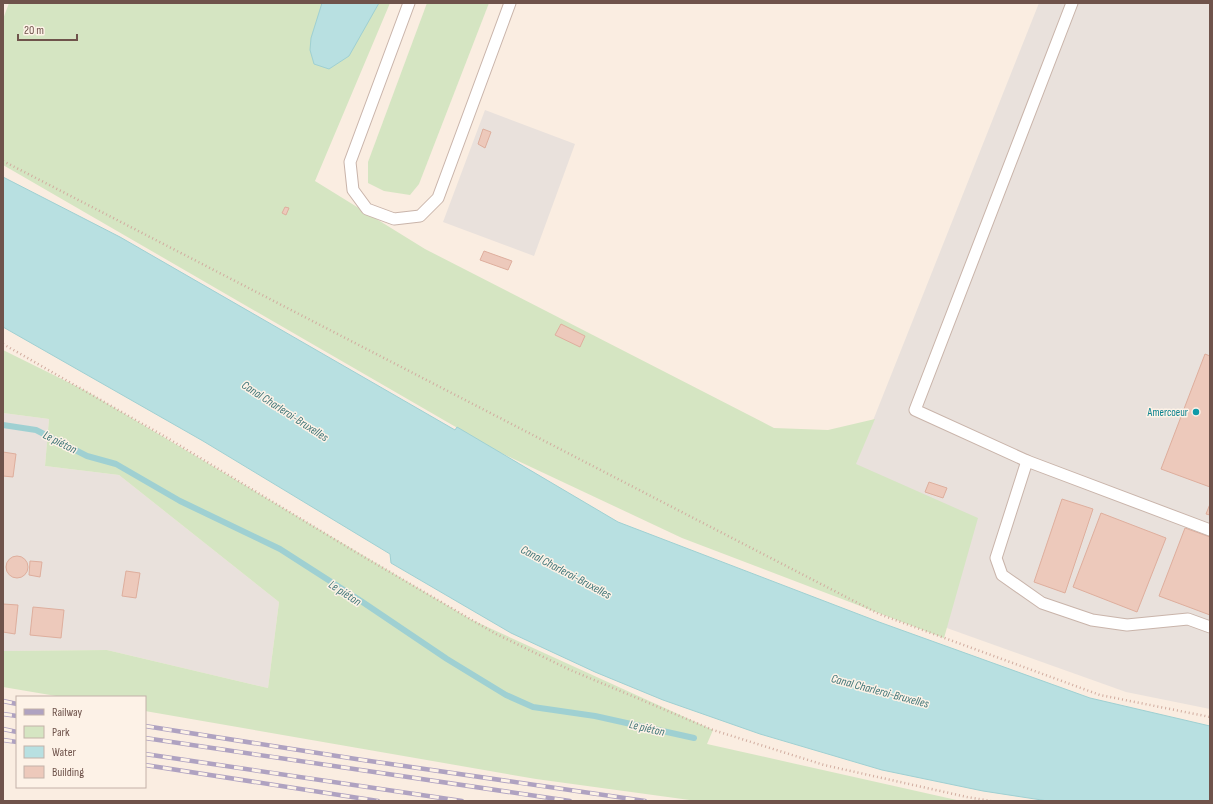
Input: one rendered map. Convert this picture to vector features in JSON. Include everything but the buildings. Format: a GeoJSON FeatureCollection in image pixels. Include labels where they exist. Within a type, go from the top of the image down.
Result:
{"type":"FeatureCollection","features":[{"type":"Feature","properties":{"kind":"lane"},"geometry":{"type":"LineString","coordinates":[[409,3],[350,162],[353,190],[367,209],[394,219],[420,216],[438,198],[510,3]]}},
{"type":"Feature","properties":{"kind":"lane"},"geometry":{"type":"LineString","coordinates":[[1072,3],[914,410],[1027,461],[1210,530]]}},
{"type":"Feature","properties":{"kind":"lane"},"geometry":{"type":"LineString","coordinates":[[1027,461],[996,558],[1002,575],[1042,603],[1092,620],[1127,625],[1188,619],[1210,627]]}},
{"type":"Feature","properties":{"kind":"path"},"geometry":{"type":"LineString","coordinates":[[3,161],[879,614],[1100,695],[1210,717]]}},
{"type":"Feature","properties":{"kind":"path"},"geometry":{"type":"LineString","coordinates":[[3,344],[170,439],[354,552],[496,634],[568,669],[714,730],[824,764],[967,797],[991,801]]}},
{"type":"Feature","properties":{"kind":"shaded area"},"geometry":{"type":"Polygon","coordinates":[[[1039,3],[1210,3],[1210,709],[1126,692],[810,579],[1039,3]]]}},
{"type":"Feature","properties":{"kind":"shaded area"},"geometry":{"type":"Polygon","coordinates":[[[485,110],[575,144],[534,256],[443,222],[485,110]]]}},
{"type":"Feature","properties":{"kind":"shaded area"},"geometry":{"type":"Polygon","coordinates":[[[3,413],[49,419],[45,466],[119,475],[279,602],[268,688],[107,650],[3,651],[3,413]]]}},
{"type":"Feature","properties":{"kind":"green space"},"geometry":{"type":"Polygon","coordinates":[[[9,3],[390,3],[315,181],[425,249],[774,428],[828,430],[875,419],[856,464],[978,518],[944,638],[682,538],[499,452],[3,165],[3,19],[9,3]]]}},
{"type":"Feature","properties":{"kind":"green space"},"geometry":{"type":"Polygon","coordinates":[[[427,3],[489,3],[419,184],[410,195],[384,191],[368,183],[368,162],[427,3]]]}},
{"type":"Feature","properties":{"kind":"green space"},"geometry":{"type":"Polygon","coordinates":[[[3,350],[86,391],[472,620],[713,730],[707,744],[961,801],[697,801],[536,779],[146,711],[146,696],[56,696],[3,687],[3,651],[107,650],[268,688],[279,602],[119,475],[45,466],[49,419],[3,413],[3,350]]]}},
{"type":"Feature","properties":{"kind":"water"},"geometry":{"type":"Polygon","coordinates":[[[322,3],[379,3],[349,56],[329,69],[314,64],[310,50],[311,38],[322,3]]]}},
{"type":"Feature","properties":{"kind":"water","name":"Canal Charleroi-Bruxelles"},"geometry":{"type":"Polygon","coordinates":[[[3,177],[120,237],[455,430],[457,427],[618,522],[879,622],[1090,698],[1210,726],[1210,801],[1048,801],[983,791],[882,770],[760,734],[663,700],[595,672],[511,633],[391,563],[390,554],[203,441],[3,327],[3,177]]]}},
{"type":"Feature","properties":{"kind":"waterway","name":"Le piéton"},"geometry":{"type":"LineString","coordinates":[[3,425],[36,430],[87,456],[116,464],[180,501],[280,549],[447,659],[506,695],[533,707],[595,716],[694,738]]}},
{"type":"Feature","properties":{"kind":"railway"},"geometry":{"type":"LineString","coordinates":[[3,701],[16,704]]}},
{"type":"Feature","properties":{"kind":"railway"},"geometry":{"type":"LineString","coordinates":[[3,714],[16,716]]}},
{"type":"Feature","properties":{"kind":"railway"},"geometry":{"type":"LineString","coordinates":[[146,726],[356,759],[645,801]]}},
{"type":"Feature","properties":{"kind":"railway"},"geometry":{"type":"LineString","coordinates":[[3,729],[16,732]]}},
{"type":"Feature","properties":{"kind":"railway"},"geometry":{"type":"LineString","coordinates":[[146,738],[570,801]]}},
{"type":"Feature","properties":{"kind":"railway"},"geometry":{"type":"LineString","coordinates":[[3,740],[16,742]]}},
{"type":"Feature","properties":{"kind":"railway"},"geometry":{"type":"LineString","coordinates":[[146,754],[462,801]]}},
{"type":"Feature","properties":{"kind":"railway"},"geometry":{"type":"LineString","coordinates":[[146,765],[378,801]]}},
{"type":"Feature","properties":{"kind":"place","name":"Amercoeur"},"geometry":{"type":"Point","coordinates":[1196,412]}}]}
